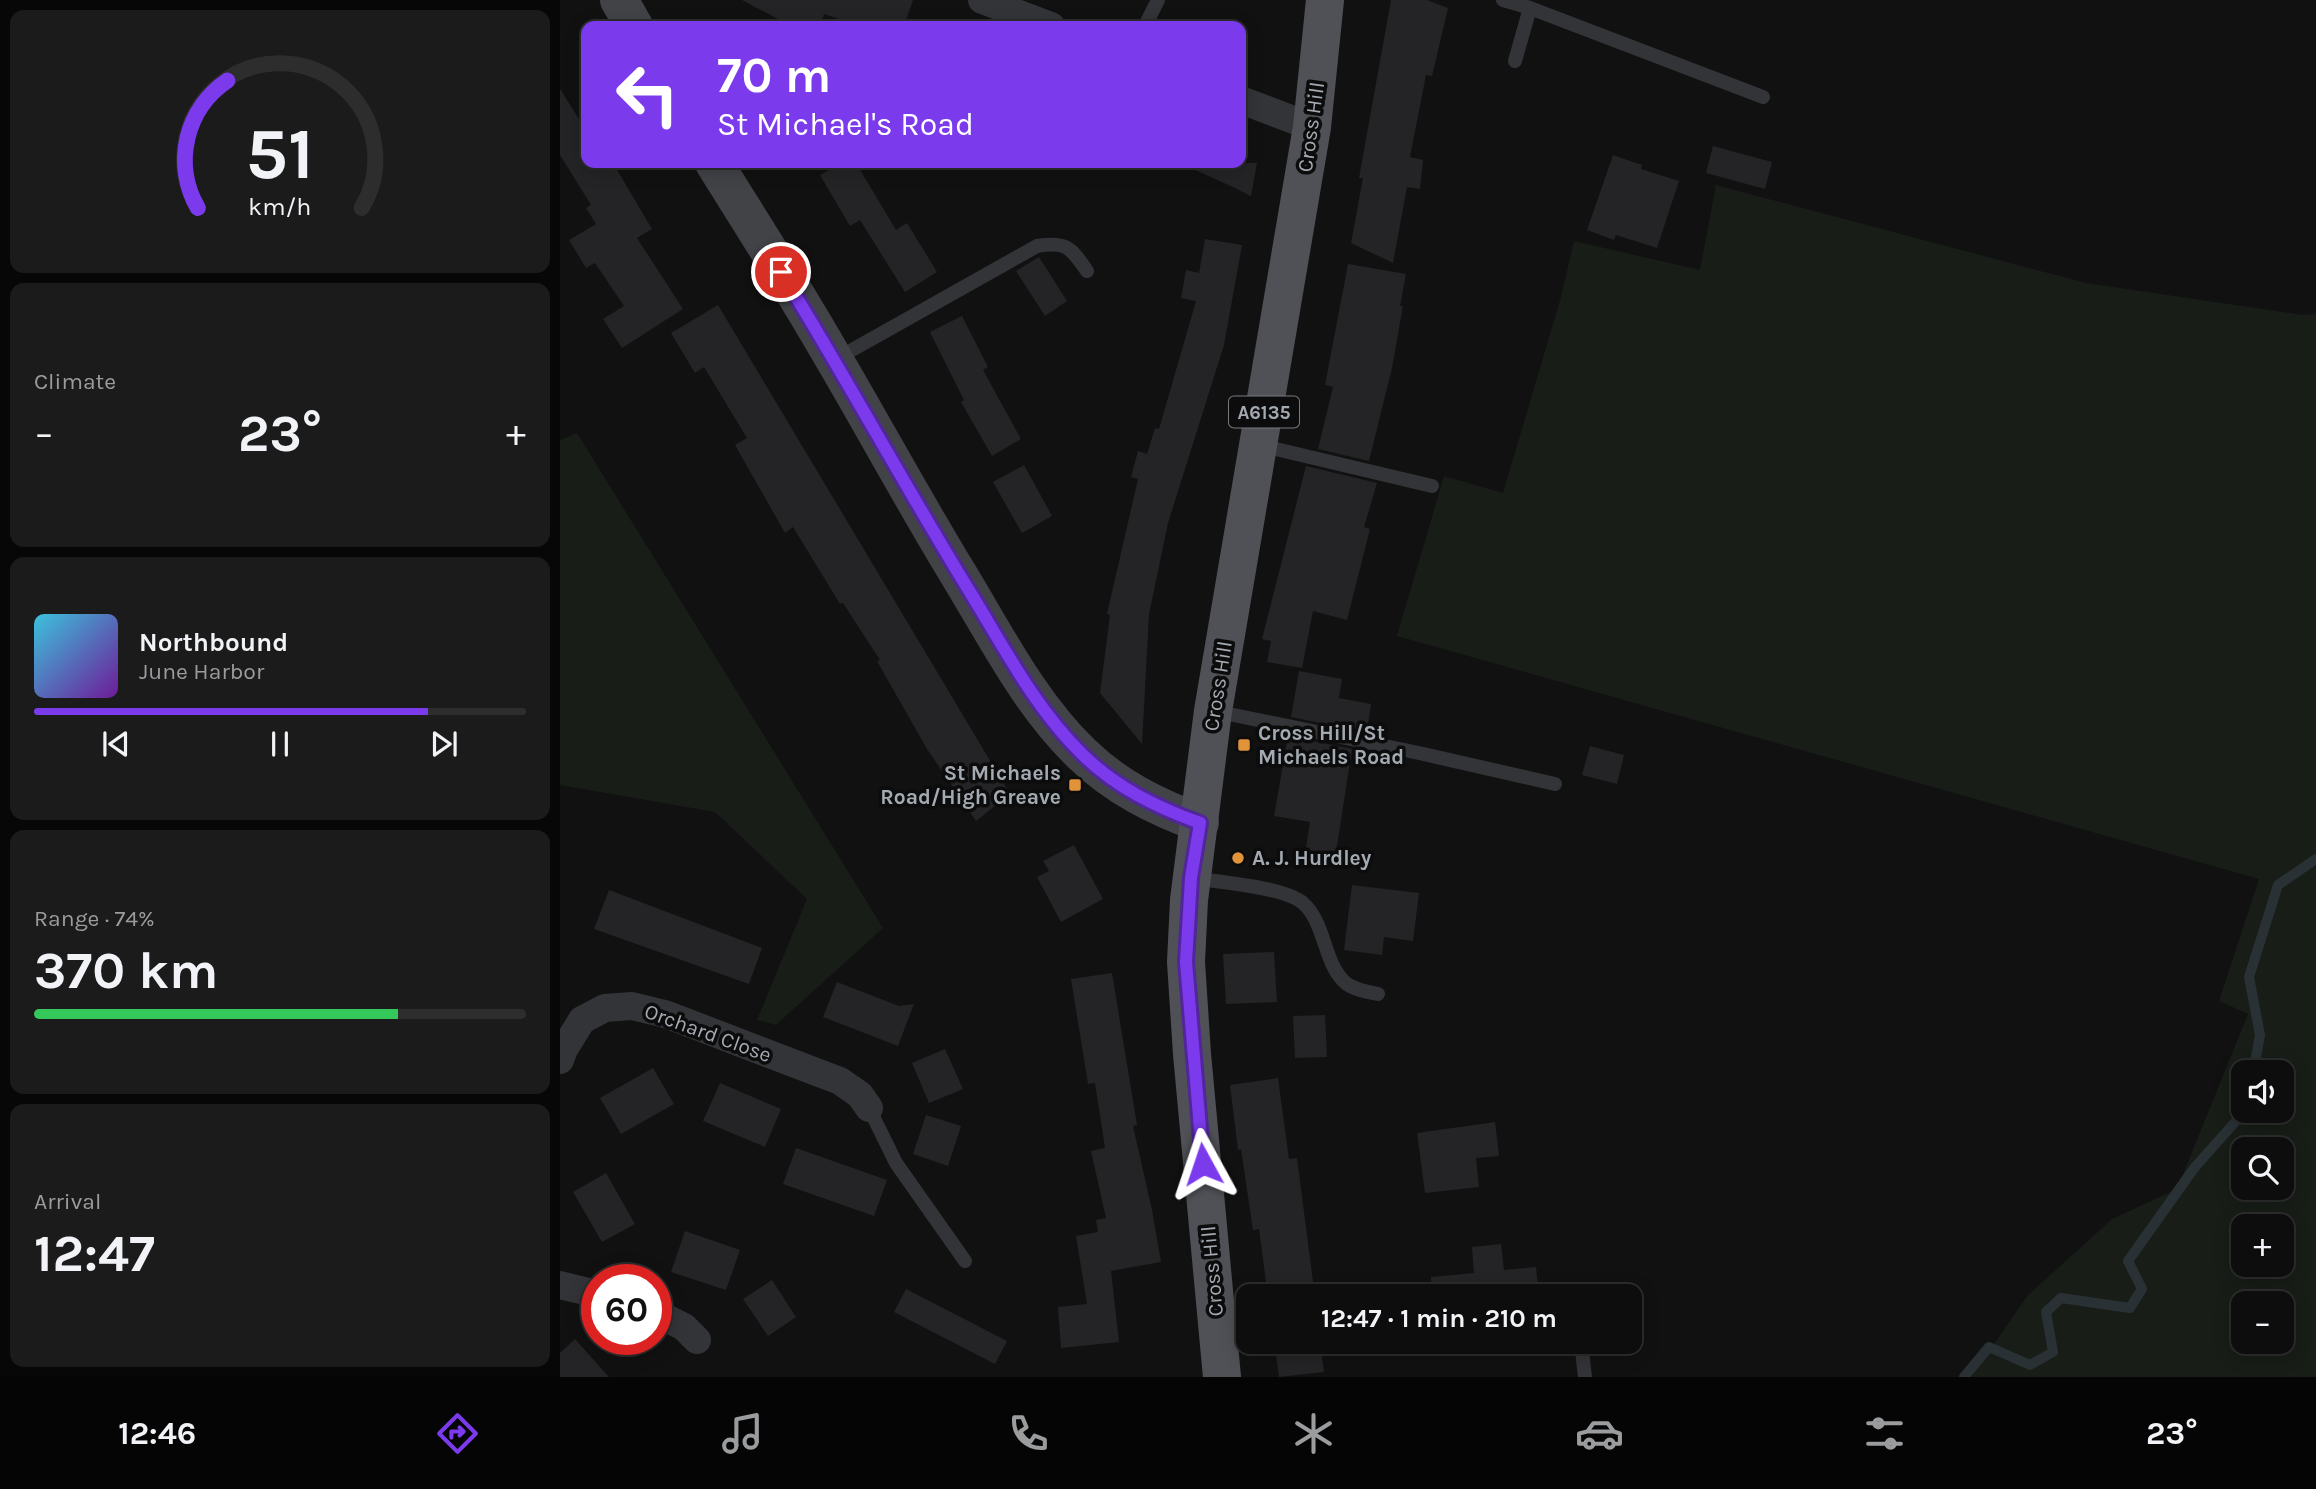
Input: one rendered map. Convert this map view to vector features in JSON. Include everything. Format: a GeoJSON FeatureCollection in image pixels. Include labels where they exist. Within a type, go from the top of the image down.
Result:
{"type":"FeatureCollection","features":[{"type":"Feature","properties":{"kind":"main road","name":"Cross Hill"},"geometry":{"type":"LineString","coordinates":[[1222,1377],[1186,962],[1191,878],[1213,711],[1312,127],[1325,0]]}},
{"type":"Feature","properties":{"kind":"street"},"geometry":{"type":"LineString","coordinates":[[620,0],[631,21]]}},
{"type":"Feature","properties":{"kind":"street"},"geometry":{"type":"LineString","coordinates":[[982,0],[1038,21]]}},
{"type":"Feature","properties":{"kind":"street"},"geometry":{"type":"LineString","coordinates":[[1246,102],[1312,127]]}},
{"type":"Feature","properties":{"kind":"street"},"geometry":{"type":"LineString","coordinates":[[717,168],[834,359],[924,518],[1021,677],[1053,724],[1083,755],[1121,787],[1165,810],[1200,823]]}},
{"type":"Feature","properties":{"kind":"street","name":"Orchard Close"},"geometry":{"type":"LineString","coordinates":[[560,1060],[582,1020],[605,1008],[632,1006],[665,1014],[840,1081],[860,1095],[869,1108]]}},
{"type":"Feature","properties":{"kind":"street"},"geometry":{"type":"LineString","coordinates":[[560,1285],[581,1290]]}},
{"type":"Feature","properties":{"kind":"street"},"geometry":{"type":"LineString","coordinates":[[672,1321],[684,1327],[697,1340]]}},
{"type":"Feature","properties":{"kind":"lane"},"geometry":{"type":"LineString","coordinates":[[1148,21],[1158,0]]}},
{"type":"Feature","properties":{"kind":"lane"},"geometry":{"type":"LineString","coordinates":[[1503,0],[1763,97]]}},
{"type":"Feature","properties":{"kind":"lane"},"geometry":{"type":"LineString","coordinates":[[1515,61],[1530,8]]}},
{"type":"Feature","properties":{"kind":"lane"},"geometry":{"type":"LineString","coordinates":[[834,359],[1037,246],[1055,243],[1071,248],[1087,271]]}},
{"type":"Feature","properties":{"kind":"lane"},"geometry":{"type":"LineString","coordinates":[[1258,444],[1432,486]]}},
{"type":"Feature","properties":{"kind":"lane"},"geometry":{"type":"LineString","coordinates":[[1213,711],[1555,784]]}},
{"type":"Feature","properties":{"kind":"lane"},"geometry":{"type":"LineString","coordinates":[[1191,878],[1281,893],[1303,903],[1320,927],[1334,968],[1346,984],[1378,994]]}},
{"type":"Feature","properties":{"kind":"lane"},"geometry":{"type":"LineString","coordinates":[[869,1108],[896,1163],[965,1261]]}},
{"type":"Feature","properties":{"kind":"lane"},"geometry":{"type":"LineString","coordinates":[[1582,1354],[1585,1377]]}},
{"type":"Feature","properties":{"kind":"shaded area"},"geometry":{"type":"Polygon","coordinates":[[[1716,185],[2086,283],[2303,315],[2316,314],[2316,1377],[1971,1377],[2028,1295],[2112,1219],[2177,1189],[2248,1014],[2219,1001],[2259,879],[1397,636],[1444,476],[1503,493],[1561,297],[1574,241],[1700,270],[1716,185]]]}},
{"type":"Feature","properties":{"kind":"shaded area"},"geometry":{"type":"Polygon","coordinates":[[[577,433],[883,928],[776,1025],[757,1020],[807,899],[715,812],[560,785],[560,440],[577,433]]]}},
{"type":"Feature","properties":{"kind":"building"},"geometry":{"type":"Polygon","coordinates":[[[742,0],[913,0],[906,21],[845,21],[824,14],[822,21],[782,21],[742,0]]]}},
{"type":"Feature","properties":{"kind":"building"},"geometry":{"type":"Polygon","coordinates":[[[1391,0],[1427,0],[1448,8],[1432,76],[1426,75],[1410,157],[1423,160],[1420,189],[1407,187],[1393,263],[1351,243],[1363,178],[1359,178],[1391,0]]]}},
{"type":"Feature","properties":{"kind":"building"},"geometry":{"type":"Polygon","coordinates":[[[560,89],[581,122],[581,168],[616,168],[652,229],[637,238],[683,309],[622,348],[603,319],[624,306],[595,263],[586,268],[569,240],[596,224],[586,208],[591,205],[560,155],[560,89]]]}},
{"type":"Feature","properties":{"kind":"building"},"geometry":{"type":"Polygon","coordinates":[[[1713,146],[1772,162],[1765,189],[1706,173],[1713,146]]]}},
{"type":"Feature","properties":{"kind":"building"},"geometry":{"type":"Polygon","coordinates":[[[1613,155],[1642,165],[1641,169],[1679,181],[1657,248],[1616,235],[1614,240],[1587,230],[1613,155]]]}},
{"type":"Feature","properties":{"kind":"building"},"geometry":{"type":"Polygon","coordinates":[[[1246,163],[1257,163],[1251,196],[1191,168],[1246,168],[1246,163]]]}},
{"type":"Feature","properties":{"kind":"building"},"geometry":{"type":"Polygon","coordinates":[[[832,168],[859,168],[896,230],[907,223],[937,272],[905,292],[860,220],[850,226],[820,175],[832,168]]]}},
{"type":"Feature","properties":{"kind":"building"},"geometry":{"type":"Polygon","coordinates":[[[1205,239],[1242,245],[1224,345],[1168,523],[1149,614],[1142,744],[1100,693],[1110,615],[1107,614],[1138,479],[1131,477],[1138,451],[1147,454],[1155,428],[1159,429],[1196,301],[1181,298],[1186,270],[1199,273],[1205,239]]]}},
{"type":"Feature","properties":{"kind":"building"},"geometry":{"type":"Polygon","coordinates":[[[1039,257],[1067,301],[1045,316],[1016,271],[1039,257]]]}},
{"type":"Feature","properties":{"kind":"building"},"geometry":{"type":"Polygon","coordinates":[[[1348,264],[1406,274],[1392,368],[1369,461],[1318,449],[1333,387],[1325,385],[1348,264]]]}},
{"type":"Feature","properties":{"kind":"building"},"geometry":{"type":"Polygon","coordinates":[[[718,305],[1010,794],[976,821],[927,749],[877,661],[880,660],[843,603],[840,604],[793,527],[785,533],[735,445],[747,438],[704,367],[695,373],[671,333],[718,305]]]}},
{"type":"Feature","properties":{"kind":"building"},"geometry":{"type":"Polygon","coordinates":[[[962,316],[988,367],[983,370],[1021,439],[992,456],[961,402],[964,400],[930,332],[962,316]]]}},
{"type":"Feature","properties":{"kind":"building"},"geometry":{"type":"Polygon","coordinates":[[[1024,465],[1052,516],[1022,533],[993,482],[1024,465]]]}},
{"type":"Feature","properties":{"kind":"building"},"geometry":{"type":"Polygon","coordinates":[[[1306,466],[1377,483],[1364,527],[1370,529],[1347,620],[1313,611],[1302,668],[1267,662],[1271,641],[1262,639],[1306,466]]]}},
{"type":"Feature","properties":{"kind":"building"},"geometry":{"type":"Polygon","coordinates":[[[1299,671],[1342,679],[1339,698],[1371,704],[1367,730],[1291,717],[1299,671]]]}},
{"type":"Feature","properties":{"kind":"building"},"geometry":{"type":"Polygon","coordinates":[[[1288,736],[1352,749],[1335,859],[1305,854],[1310,822],[1274,816],[1288,736]]]}},
{"type":"Feature","properties":{"kind":"building"},"geometry":{"type":"Polygon","coordinates":[[[1590,746],[1624,755],[1617,784],[1582,775],[1590,746]]]}},
{"type":"Feature","properties":{"kind":"building"},"geometry":{"type":"Polygon","coordinates":[[[1074,845],[1103,899],[1061,922],[1037,877],[1049,871],[1043,861],[1074,845]]]}},
{"type":"Feature","properties":{"kind":"building"},"geometry":{"type":"Polygon","coordinates":[[[1352,885],[1419,893],[1413,941],[1384,937],[1382,955],[1344,950],[1352,885]]]}},
{"type":"Feature","properties":{"kind":"building"},"geometry":{"type":"Polygon","coordinates":[[[609,890],[762,948],[749,984],[594,929],[609,890]]]}},
{"type":"Feature","properties":{"kind":"building"},"geometry":{"type":"Polygon","coordinates":[[[1274,952],[1277,1002],[1226,1004],[1223,954],[1274,952]]]}},
{"type":"Feature","properties":{"kind":"building"},"geometry":{"type":"Polygon","coordinates":[[[1112,973],[1137,1125],[1133,1126],[1161,1262],[1111,1271],[1119,1342],[1061,1348],[1058,1307],[1087,1304],[1076,1236],[1098,1232],[1096,1220],[1106,1218],[1091,1151],[1105,1148],[1095,1083],[1088,1084],[1071,979],[1112,973]]]}},
{"type":"Feature","properties":{"kind":"building"},"geometry":{"type":"Polygon","coordinates":[[[837,982],[899,1006],[914,1004],[898,1046],[823,1017],[837,982]]]}},
{"type":"Feature","properties":{"kind":"building"},"geometry":{"type":"Polygon","coordinates":[[[1325,1015],[1327,1057],[1295,1058],[1293,1016],[1325,1015]]]}},
{"type":"Feature","properties":{"kind":"building"},"geometry":{"type":"Polygon","coordinates":[[[945,1049],[963,1089],[929,1103],[912,1063],[945,1049]]]}},
{"type":"Feature","properties":{"kind":"building"},"geometry":{"type":"Polygon","coordinates":[[[653,1068],[674,1104],[621,1134],[600,1098],[653,1068]]]}},
{"type":"Feature","properties":{"kind":"building"},"geometry":{"type":"Polygon","coordinates":[[[1278,1078],[1289,1159],[1297,1158],[1313,1284],[1266,1284],[1259,1229],[1253,1230],[1241,1149],[1238,1150],[1230,1085],[1278,1078]]]}},
{"type":"Feature","properties":{"kind":"building"},"geometry":{"type":"Polygon","coordinates":[[[720,1083],[781,1109],[765,1147],[703,1121],[720,1083]]]}},
{"type":"Feature","properties":{"kind":"building"},"geometry":{"type":"Polygon","coordinates":[[[926,1115],[961,1126],[948,1166],[913,1154],[926,1115]]]}},
{"type":"Feature","properties":{"kind":"building"},"geometry":{"type":"Polygon","coordinates":[[[1495,1122],[1499,1156],[1476,1158],[1479,1187],[1425,1193],[1417,1133],[1495,1122]]]}},
{"type":"Feature","properties":{"kind":"building"},"geometry":{"type":"Polygon","coordinates":[[[796,1148],[887,1180],[874,1216],[783,1184],[796,1148]]]}},
{"type":"Feature","properties":{"kind":"building"},"geometry":{"type":"Polygon","coordinates":[[[606,1173],[635,1224],[602,1242],[573,1192],[606,1173]]]}},
{"type":"Feature","properties":{"kind":"building"},"geometry":{"type":"Polygon","coordinates":[[[685,1231],[740,1250],[726,1290],[672,1272],[685,1231]]]}},
{"type":"Feature","properties":{"kind":"building"},"geometry":{"type":"Polygon","coordinates":[[[1501,1244],[1504,1270],[1536,1267],[1538,1284],[1431,1284],[1431,1277],[1474,1273],[1472,1247],[1501,1244]]]}},
{"type":"Feature","properties":{"kind":"building"},"geometry":{"type":"Polygon","coordinates":[[[772,1280],[796,1317],[768,1336],[743,1299],[772,1280]]]}},
{"type":"Feature","properties":{"kind":"building"},"geometry":{"type":"Polygon","coordinates":[[[906,1289],[1007,1341],[995,1364],[894,1312],[906,1289]]]}},
{"type":"Feature","properties":{"kind":"building"},"geometry":{"type":"Polygon","coordinates":[[[575,1339],[581,1346],[581,1355],[589,1355],[609,1377],[560,1377],[560,1353],[575,1339]]]}},
{"type":"Feature","properties":{"kind":"building"},"geometry":{"type":"Polygon","coordinates":[[[1276,1354],[1322,1354],[1324,1372],[1279,1377],[1276,1354]]]}},
{"type":"Feature","properties":{"kind":"waterway"},"geometry":{"type":"LineString","coordinates":[[2255,1060],[2260,1035],[2249,977],[2278,885],[2316,859]]}},
{"type":"Feature","properties":{"kind":"waterway"},"geometry":{"type":"LineString","coordinates":[[1964,1377],[1989,1347],[2030,1365],[2053,1352],[2046,1312],[2061,1298],[2130,1308],[2142,1289],[2128,1261],[2195,1167],[2234,1123]]}},
{"type":"Feature","properties":{"kind":"place","name":"Cross Hill/St Michaels Road"},"geometry":{"type":"Point","coordinates":[1244,745]}},
{"type":"Feature","properties":{"kind":"place","name":"St Michaels Road/High Greave"},"geometry":{"type":"Point","coordinates":[1075,785]}},
{"type":"Feature","properties":{"kind":"place","name":"A. J. Hurdley"},"geometry":{"type":"Point","coordinates":[1238,858]}},
{"type":"Feature","properties":{"kind":"route"},"geometry":{"type":"LineString","coordinates":[[781,272],[924,518],[1021,677],[1053,724],[1083,755],[1121,787],[1165,810],[1200,823],[1191,878],[1186,962],[1203,1164]]}}]}
